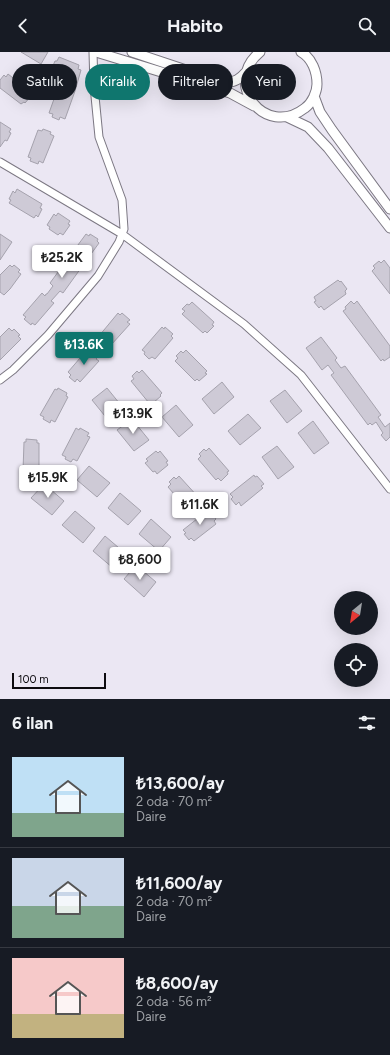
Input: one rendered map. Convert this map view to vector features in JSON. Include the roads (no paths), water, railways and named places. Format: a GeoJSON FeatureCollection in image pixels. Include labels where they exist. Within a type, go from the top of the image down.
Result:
{"type":"FeatureCollection","features":[{"type":"Feature","properties":{"kind":"street"},"geometry":{"type":"LineString","coordinates":[[0,380],[13,370],[48,335],[98,276],[119,242],[124,229],[122,200],[99,137],[94,86],[93,52]]}},
{"type":"Feature","properties":{"kind":"street"},"geometry":{"type":"LineString","coordinates":[[96,52],[230,93],[255,106]]}},
{"type":"Feature","properties":{"kind":"street"},"geometry":{"type":"LineString","coordinates":[[132,52],[225,83],[234,82],[241,78]]}},
{"type":"Feature","properties":{"kind":"street"},"geometry":{"type":"LineString","coordinates":[[250,64],[260,52]]}},
{"type":"Feature","properties":{"kind":"street"},"geometry":{"type":"LineString","coordinates":[[301,52],[312,62]]}},
{"type":"Feature","properties":{"kind":"street"},"geometry":{"type":"LineString","coordinates":[[251,100],[264,114],[276,117],[287,117],[298,113],[308,106],[314,96],[317,85],[316,73],[309,52]]}},
{"type":"Feature","properties":{"kind":"street"},"geometry":{"type":"LineString","coordinates":[[314,96],[320,112],[332,130],[390,209]]}},
{"type":"Feature","properties":{"kind":"street"},"geometry":{"type":"LineString","coordinates":[[287,117],[308,127],[328,148],[390,228]]}},
{"type":"Feature","properties":{"kind":"street"},"geometry":{"type":"LineString","coordinates":[[0,162],[122,234],[244,324],[300,376],[390,488]]}}]}
